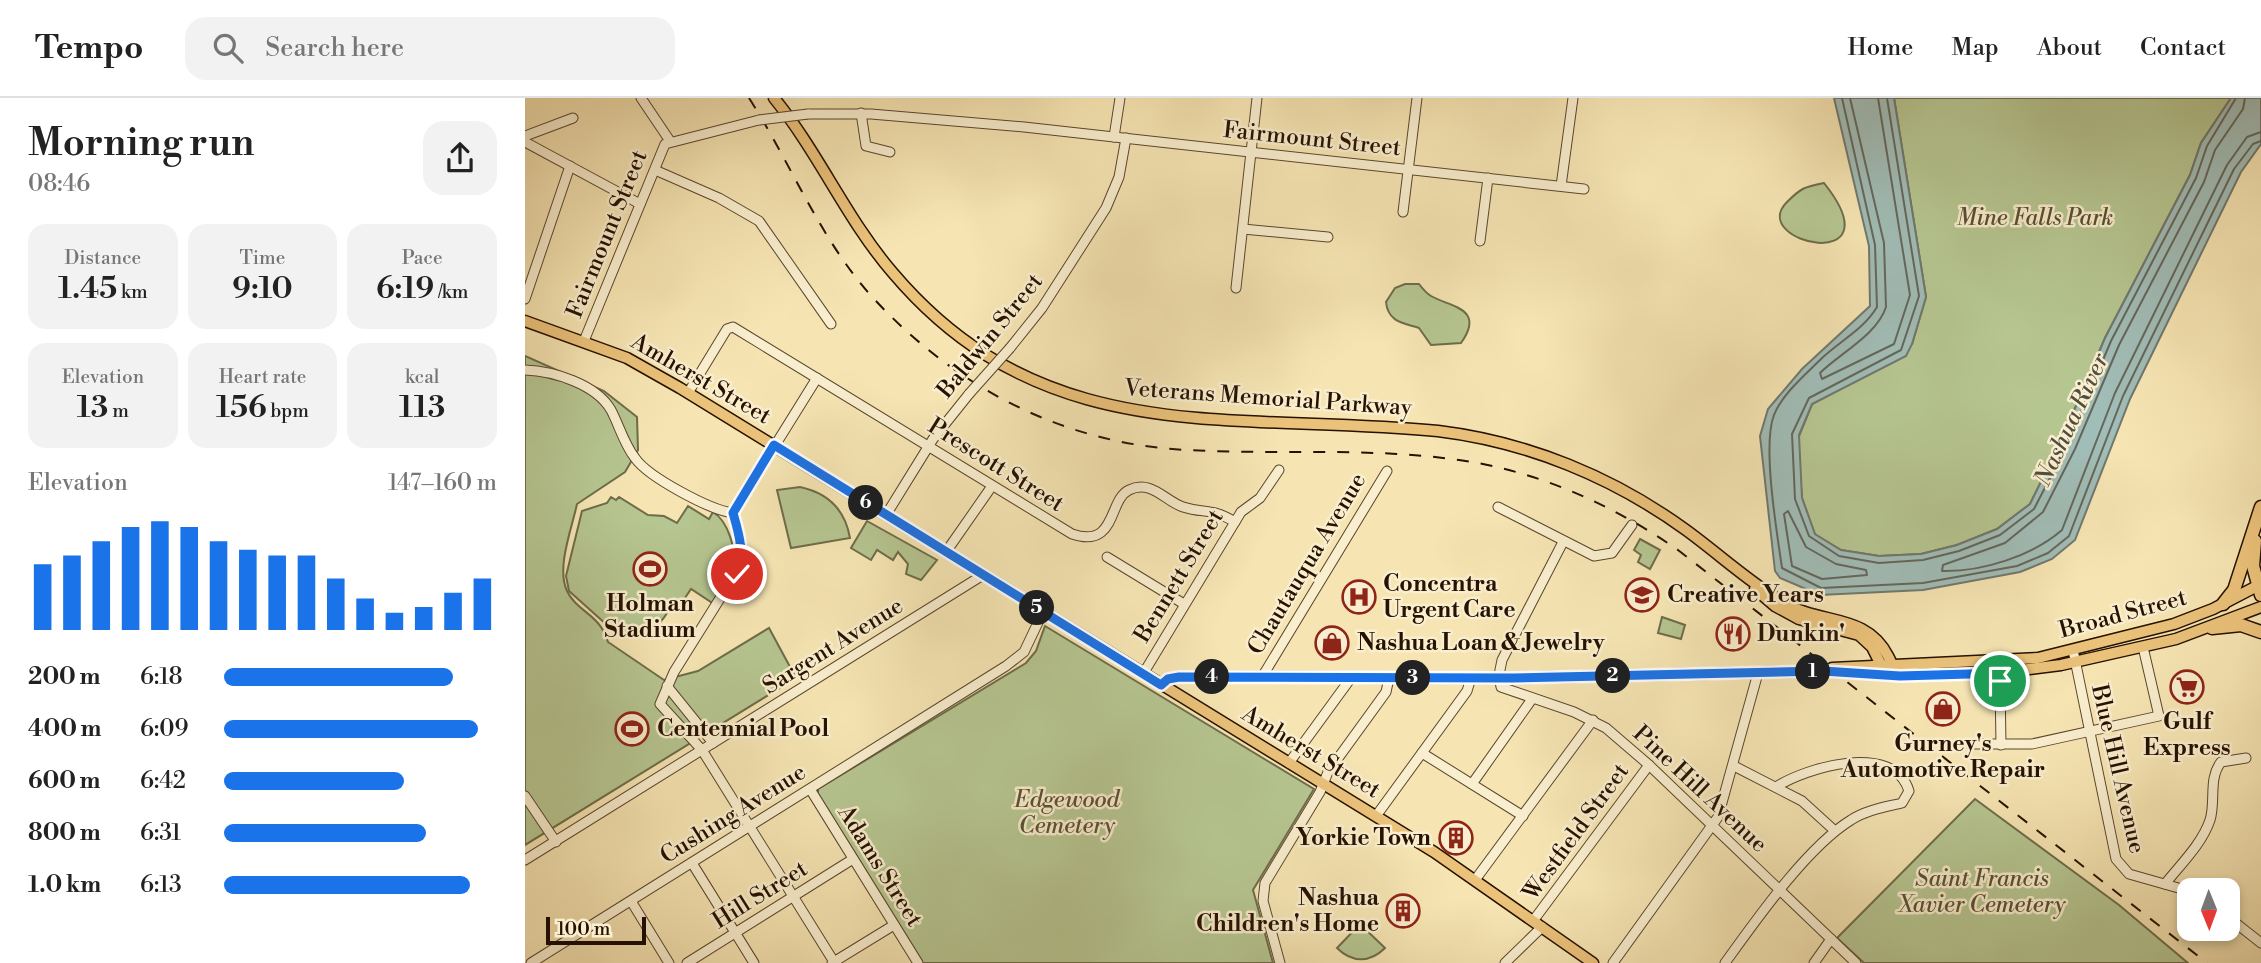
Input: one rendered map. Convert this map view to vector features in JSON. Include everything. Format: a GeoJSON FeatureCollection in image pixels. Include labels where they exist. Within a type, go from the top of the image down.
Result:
{"type":"FeatureCollection","features":[{"type":"Feature","properties":{"kind":"highway"},"geometry":{"type":"LineString","coordinates":[[2223,604],[2234,590],[2261,507]]}},
{"type":"Feature","properties":{"kind":"highway"},"geometry":{"type":"LineString","coordinates":[[2260,588],[2253,554],[2261,517]]}},
{"type":"Feature","properties":{"kind":"highway"},"geometry":{"type":"LineString","coordinates":[[2212,628],[2241,625],[2261,632]]}},
{"type":"Feature","properties":{"kind":"main road","name":"Veterans Memorial Parkway"},"geometry":{"type":"LineString","coordinates":[[775,98],[808,143],[874,248],[905,287],[958,335],[1032,380],[1092,402],[1149,414],[1424,430],[1510,445],[1570,465],[1630,494],[1686,530],[1733,567],[1795,608],[1818,618],[1865,628],[1879,640],[1887,669]]}},
{"type":"Feature","properties":{"kind":"main road","name":"Amherst Street"},"geometry":{"type":"LineString","coordinates":[[525,321],[627,358],[688,393],[1376,816],[1475,880],[1593,963]]}},
{"type":"Feature","properties":{"kind":"main road","name":"Veterans Memorial Parkway"},"geometry":{"type":"LineString","coordinates":[[1733,567],[1767,601],[1786,613],[1813,624],[1851,632],[1865,639]]}},
{"type":"Feature","properties":{"kind":"main road","name":"Broad Street"},"geometry":{"type":"LineString","coordinates":[[1161,685],[1168,679],[1179,677],[1499,678],[1887,669],[2014,661],[2073,650],[2174,624],[2260,588]]}},
{"type":"Feature","properties":{"kind":"main road","name":"Broad Street"},"geometry":{"type":"LineString","coordinates":[[1823,671],[1857,665],[1887,669],[2004,673],[2075,663],[2212,628],[2261,607]]}},
{"type":"Feature","properties":{"kind":"main road"},"geometry":{"type":"LineString","coordinates":[[1857,665],[1867,654],[1865,639]]}},
{"type":"Feature","properties":{"kind":"main road"},"geometry":{"type":"LineString","coordinates":[[1865,639],[1887,669]]}},
{"type":"Feature","properties":{"kind":"street"},"geometry":{"type":"LineString","coordinates":[[641,98],[670,141]]}},
{"type":"Feature","properties":{"kind":"street"},"geometry":{"type":"LineString","coordinates":[[1114,136],[1120,98]]}},
{"type":"Feature","properties":{"kind":"street"},"geometry":{"type":"LineString","coordinates":[[1235,288],[1257,98]]}},
{"type":"Feature","properties":{"kind":"street"},"geometry":{"type":"LineString","coordinates":[[1403,212],[1417,98]]}},
{"type":"Feature","properties":{"kind":"street"},"geometry":{"type":"LineString","coordinates":[[1561,186],[1573,98]]}},
{"type":"Feature","properties":{"kind":"street"},"geometry":{"type":"LineString","coordinates":[[861,113],[866,146],[890,152]]}},
{"type":"Feature","properties":{"kind":"street","name":"Fairmount Street"},"geometry":{"type":"LineString","coordinates":[[585,341],[665,144],[753,121],[808,114],[861,113],[1114,136],[1584,189]]}},
{"type":"Feature","properties":{"kind":"street"},"geometry":{"type":"LineString","coordinates":[[525,139],[573,118]]}},
{"type":"Feature","properties":{"kind":"street","name":"Baldwin Street"},"geometry":{"type":"LineString","coordinates":[[886,515],[929,446],[1042,308],[1110,202],[1121,169],[1126,138]]}},
{"type":"Feature","properties":{"kind":"street"},"geometry":{"type":"LineString","coordinates":[[525,139],[640,204]]}},
{"type":"Feature","properties":{"kind":"street"},"geometry":{"type":"LineString","coordinates":[[525,299],[570,166]]}},
{"type":"Feature","properties":{"kind":"street"},"geometry":{"type":"LineString","coordinates":[[655,170],[725,200],[758,221],[831,324]]}},
{"type":"Feature","properties":{"kind":"street"},"geometry":{"type":"LineString","coordinates":[[1480,241],[1488,178]]}},
{"type":"Feature","properties":{"kind":"street"},"geometry":{"type":"LineString","coordinates":[[1243,229],[1328,237]]}},
{"type":"Feature","properties":{"kind":"street","name":"Prescott Street"},"geometry":{"type":"LineString","coordinates":[[688,393],[727,329],[733,327],[1066,531],[1082,536],[1103,530],[1123,494],[1135,488],[1158,491],[1182,507],[1215,511],[1235,522]]}},
{"type":"Feature","properties":{"kind":"street"},"geometry":{"type":"LineString","coordinates":[[525,370],[564,378],[597,394],[609,406],[631,453],[642,467],[715,509],[733,513]]}},
{"type":"Feature","properties":{"kind":"street"},"geometry":{"type":"LineString","coordinates":[[817,378],[733,513],[741,541],[740,568],[660,700],[662,708],[702,750],[795,896],[833,962],[894,925]]}},
{"type":"Feature","properties":{"kind":"street","name":"Bennett Street"},"geometry":{"type":"LineString","coordinates":[[1143,674],[1244,508],[1260,498],[1279,470]]}},
{"type":"Feature","properties":{"kind":"street","name":"Chautauqua Avenue"},"geometry":{"type":"LineString","coordinates":[[1262,677],[1387,471]]}},
{"type":"Feature","properties":{"kind":"street"},"geometry":{"type":"LineString","coordinates":[[946,552],[992,486]]}},
{"type":"Feature","properties":{"kind":"street"},"geometry":{"type":"LineString","coordinates":[[1498,507],[1594,556],[1604,556],[1617,548],[1632,525]]}},
{"type":"Feature","properties":{"kind":"street"},"geometry":{"type":"LineString","coordinates":[[1499,678],[1502,660],[1563,542]]}},
{"type":"Feature","properties":{"kind":"street"},"geometry":{"type":"LineString","coordinates":[[1107,556],[1184,604]]}},
{"type":"Feature","properties":{"kind":"street","name":"Sargent Avenue"},"geometry":{"type":"LineString","coordinates":[[525,860],[983,575]]}},
{"type":"Feature","properties":{"kind":"street","name":"Cushing Avenue"},"geometry":{"type":"LineString","coordinates":[[531,963],[1019,656],[1043,612]]}},
{"type":"Feature","properties":{"kind":"street"},"geometry":{"type":"LineString","coordinates":[[1970,744],[2032,744],[2159,716],[2143,647]]}},
{"type":"Feature","properties":{"kind":"street","name":"Blue Hill Avenue"},"geometry":{"type":"LineString","coordinates":[[2073,650],[2088,732],[2118,863],[2130,874],[2177,888]]}},
{"type":"Feature","properties":{"kind":"street"},"geometry":{"type":"LineString","coordinates":[[1613,963],[1712,827],[1721,810],[1758,673]]}},
{"type":"Feature","properties":{"kind":"street"},"geometry":{"type":"LineString","coordinates":[[2001,745],[2000,683],[2004,673]]}},
{"type":"Feature","properties":{"kind":"street"},"geometry":{"type":"LineString","coordinates":[[1289,763],[1351,678]]}},
{"type":"Feature","properties":{"kind":"street"},"geometry":{"type":"LineString","coordinates":[[1280,963],[1265,908],[1263,889],[1328,772],[1386,692],[1389,678]]}},
{"type":"Feature","properties":{"kind":"street"},"geometry":{"type":"LineString","coordinates":[[1376,816],[1467,691],[1471,678]]}},
{"type":"Feature","properties":{"kind":"street","name":"Pine Hill Avenue"},"geometry":{"type":"LineString","coordinates":[[1499,678],[1505,691],[1593,720],[1649,765],[1856,963]]}},
{"type":"Feature","properties":{"kind":"street"},"geometry":{"type":"LineString","coordinates":[[667,686],[713,743]]}},
{"type":"Feature","properties":{"kind":"street"},"geometry":{"type":"LineString","coordinates":[[1472,784],[1532,699]]}},
{"type":"Feature","properties":{"kind":"street"},"geometry":{"type":"LineString","coordinates":[[1475,880],[1593,720]]}},
{"type":"Feature","properties":{"kind":"street"},"geometry":{"type":"LineString","coordinates":[[1422,753],[1523,816]]}},
{"type":"Feature","properties":{"kind":"street"},"geometry":{"type":"LineString","coordinates":[[2165,884],[2208,826],[2212,810],[2214,771],[2221,762],[2246,758]]}},
{"type":"Feature","properties":{"kind":"street"},"geometry":{"type":"LineString","coordinates":[[1725,963],[1779,891],[1835,831],[1857,816],[1906,800],[1909,791],[1904,780],[1877,765],[1841,764],[1813,769],[1776,787]]}},
{"type":"Feature","properties":{"kind":"street","name":"Westfield Street"},"geometry":{"type":"LineString","coordinates":[[1510,961],[1649,765]]}},
{"type":"Feature","properties":{"kind":"street"},"geometry":{"type":"LineString","coordinates":[[1734,766],[1811,808],[1835,831]]}},
{"type":"Feature","properties":{"kind":"street","name":"Adams Street"},"geometry":{"type":"LineString","coordinates":[[810,789],[918,963]]}},
{"type":"Feature","properties":{"kind":"street"},"geometry":{"type":"LineString","coordinates":[[525,796],[556,842]]}},
{"type":"Feature","properties":{"kind":"street","name":"Hill Street"},"geometry":{"type":"LineString","coordinates":[[687,963],[853,859]]}},
{"type":"Feature","properties":{"kind":"street"},"geometry":{"type":"LineString","coordinates":[[692,863],[754,963]]}},
{"type":"Feature","properties":{"kind":"street"},"geometry":{"type":"LineString","coordinates":[[631,901],[669,963]]}},
{"type":"Feature","properties":{"kind":"street"},"geometry":{"type":"LineString","coordinates":[[2240,926],[2261,943]]}},
{"type":"Feature","properties":{"kind":"street"},"geometry":{"type":"LineString","coordinates":[[1814,963],[1831,939]]}},
{"type":"Feature","properties":{"kind":"green space","name":"Mine Falls Park"},"geometry":{"type":"Polygon","coordinates":[[[1894,98],[2231,98],[2201,143],[2190,175],[2105,338],[2061,441],[2030,504],[1997,529],[1957,545],[1921,554],[1879,556],[1841,550],[1815,535],[1802,498],[1799,436],[1812,404],[1859,379],[1912,344],[1926,297],[1894,98]]]}},
{"type":"Feature","properties":{"kind":"green space"},"geometry":{"type":"Polygon","coordinates":[[[1824,183],[1842,212],[1844,231],[1834,241],[1818,243],[1800,239],[1786,229],[1780,217],[1787,202],[1796,194],[1807,187],[1824,183]]]}},
{"type":"Feature","properties":{"kind":"green space"},"geometry":{"type":"Polygon","coordinates":[[[1405,284],[1419,284],[1431,296],[1463,310],[1470,322],[1461,343],[1431,345],[1419,328],[1393,318],[1386,302],[1395,288],[1405,284]]]}},
{"type":"Feature","properties":{"kind":"green space"},"geometry":{"type":"Polygon","coordinates":[[[525,356],[604,391],[637,417],[638,450],[625,472],[577,504],[564,560],[564,582],[567,591],[600,625],[608,642],[664,680],[698,671],[769,628],[796,678],[525,845],[525,356]]]}},
{"type":"Feature","properties":{"kind":"green space"},"geometry":{"type":"Polygon","coordinates":[[[800,487],[819,493],[834,504],[844,519],[850,538],[791,548],[777,490],[800,487]]]}},
{"type":"Feature","properties":{"kind":"green space","name":"Holman Stadium"},"geometry":{"type":"Polygon","coordinates":[[[611,497],[616,500],[619,497],[648,515],[664,516],[677,523],[688,506],[709,519],[713,512],[718,516],[730,537],[734,561],[730,577],[714,604],[691,589],[679,607],[669,610],[653,628],[641,633],[617,634],[569,591],[566,576],[582,511],[607,503],[611,497]]]}},
{"type":"Feature","properties":{"kind":"green space"},"geometry":{"type":"Polygon","coordinates":[[[867,521],[937,560],[921,580],[906,574],[908,564],[898,552],[893,560],[877,550],[871,560],[851,548],[867,521]]]}},
{"type":"Feature","properties":{"kind":"green space"},"geometry":{"type":"Polygon","coordinates":[[[1640,539],[1660,550],[1650,569],[1638,562],[1641,555],[1634,550],[1640,539]]]}},
{"type":"Feature","properties":{"kind":"green space"},"geometry":{"type":"Polygon","coordinates":[[[1662,617],[1685,625],[1681,639],[1658,633],[1662,617]]]}},
{"type":"Feature","properties":{"kind":"green space","name":"Edgewood Cemetery"},"geometry":{"type":"Polygon","coordinates":[[[1045,626],[1314,789],[1253,890],[1273,963],[922,963],[818,794],[818,789],[1026,663],[1036,651],[1045,626]]]}},
{"type":"Feature","properties":{"kind":"green space","name":"Saint Francis Xavier Cemetery"},"geometry":{"type":"Polygon","coordinates":[[[1975,799],[2119,905],[2188,963],[1864,963],[1837,938],[1975,799]]]}},
{"type":"Feature","properties":{"kind":"green space"},"geometry":{"type":"Polygon","coordinates":[[[1360,924],[1385,948],[1367,959],[1355,959],[1337,948],[1360,924]]]}},
{"type":"Feature","properties":{"kind":"water","name":"Nashua River"},"geometry":{"type":"Polygon","coordinates":[[[1834,98],[1894,98],[1926,297],[1906,356],[1812,404],[1799,435],[1802,498],[1815,534],[1841,550],[1879,556],[1921,554],[1957,545],[1997,529],[2030,504],[2061,441],[2105,338],[2190,175],[2201,143],[2231,98],[2261,98],[2261,144],[2241,172],[2130,399],[2075,540],[2052,559],[2020,572],[1923,590],[1820,595],[1780,578],[1775,571],[1760,436],[1768,409],[1802,369],[1870,306],[1869,246],[1834,98]]]}},
{"type":"Feature","properties":{"kind":"water","name":"Centennial Pool"},"geometry":{"type":"Polygon","coordinates":[[[641,717],[647,726],[622,742],[616,732],[641,717]]]}},
{"type":"Feature","properties":{"kind":"railway"},"geometry":{"type":"LineString","coordinates":[[749,98],[823,228],[856,277],[907,332],[978,385],[1016,406],[1057,423],[1098,437],[1142,445],[1187,450],[1357,452],[1425,456],[1517,472],[1574,492],[1627,518],[1678,550],[2207,963]]}},
{"type":"Feature","properties":{"kind":"place","name":"Holman Stadium"},"geometry":{"type":"Point","coordinates":[650,569]}},
{"type":"Feature","properties":{"kind":"place","name":"Creative Years"},"geometry":{"type":"Point","coordinates":[1642,595]}},
{"type":"Feature","properties":{"kind":"place","name":"Concentra Urgent Care"},"geometry":{"type":"Point","coordinates":[1359,597]}},
{"type":"Feature","properties":{"kind":"place","name":"Dunkin'"},"geometry":{"type":"Point","coordinates":[1733,634]}},
{"type":"Feature","properties":{"kind":"place","name":"Nashua Loan & Jewelry"},"geometry":{"type":"Point","coordinates":[1332,643]}},
{"type":"Feature","properties":{"kind":"place","name":"Gulf Express"},"geometry":{"type":"Point","coordinates":[2187,687]}},
{"type":"Feature","properties":{"kind":"place","name":"Gurney's Automotive Repair"},"geometry":{"type":"Point","coordinates":[1943,709]}},
{"type":"Feature","properties":{"kind":"place","name":"Centennial Pool"},"geometry":{"type":"Point","coordinates":[632,729]}},
{"type":"Feature","properties":{"kind":"place","name":"Yorkie Town"},"geometry":{"type":"Point","coordinates":[1456,838]}},
{"type":"Feature","properties":{"kind":"place","name":"Nashua Children's Home"},"geometry":{"type":"Point","coordinates":[1403,911]}},
{"type":"Feature","properties":{"kind":"route"},"geometry":{"type":"LineString","coordinates":[[737,574],[741,561],[741,541],[733,513],[774,445],[1161,685],[1168,679],[1179,677],[1513,678],[1823,671],[1900,676],[2004,673],[2000,681]]}}]}
